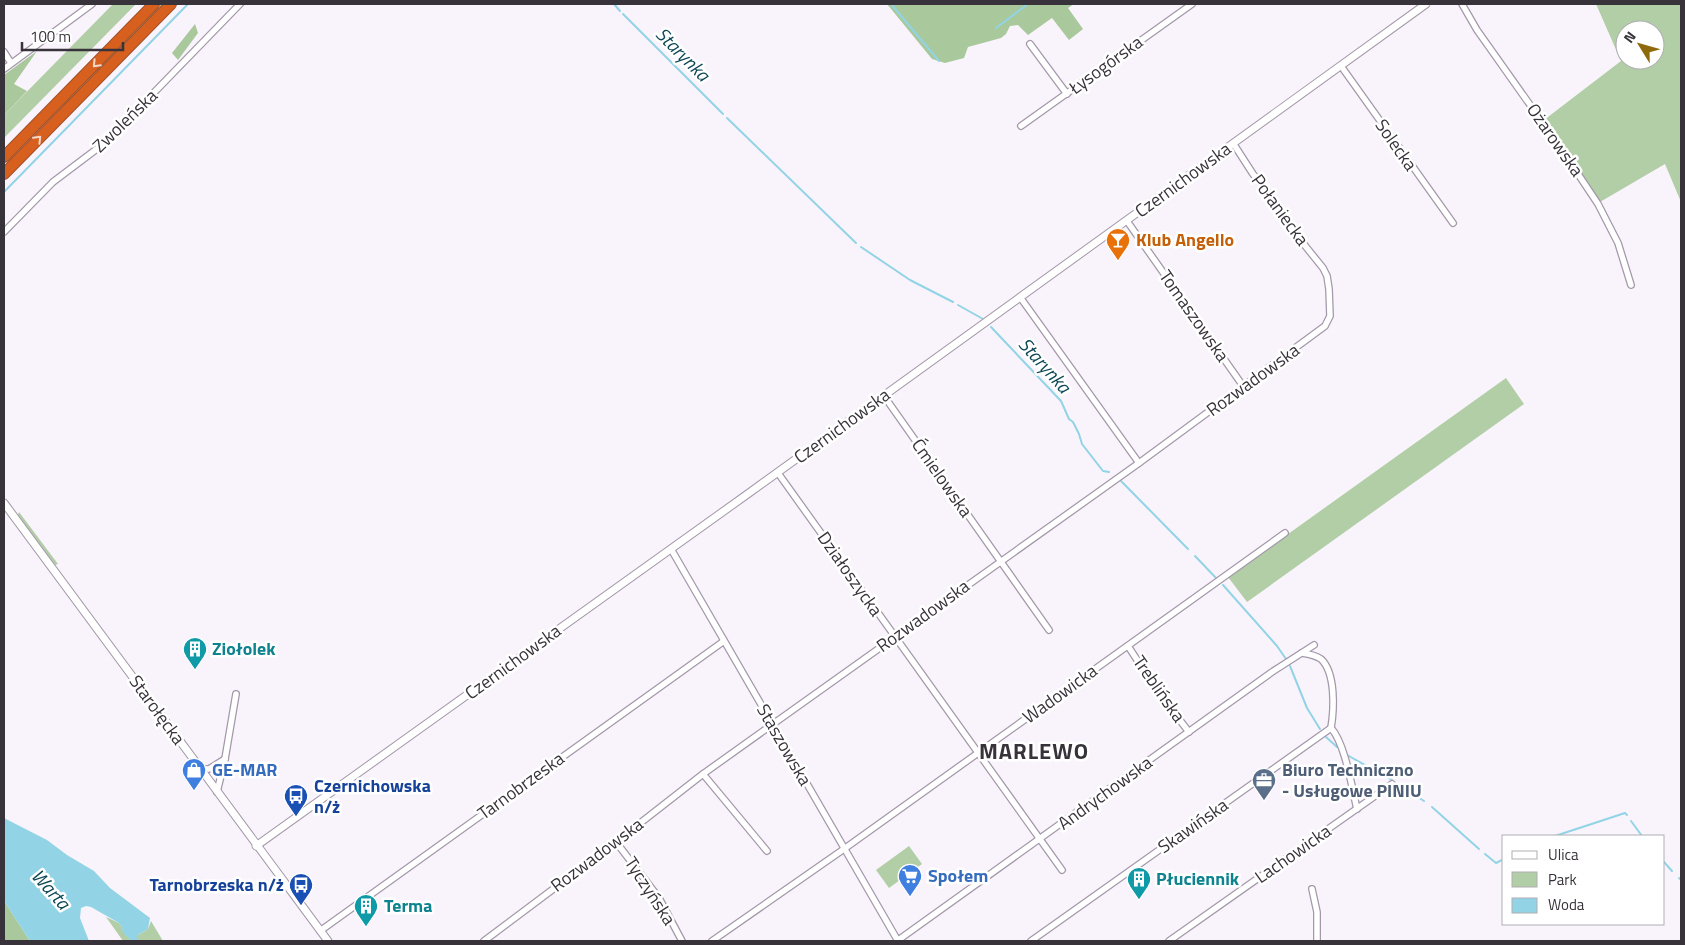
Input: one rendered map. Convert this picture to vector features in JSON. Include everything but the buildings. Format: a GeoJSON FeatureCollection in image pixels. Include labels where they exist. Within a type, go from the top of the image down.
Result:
{"type":"FeatureCollection","features":[{"type":"Feature","properties":{"kind":"highway"},"geometry":{"type":"LineString","coordinates":[[4,157],[154,4]]}},
{"type":"Feature","properties":{"kind":"highway"},"geometry":{"type":"LineString","coordinates":[[4,174],[171,4]]}},
{"type":"Feature","properties":{"kind":"street"},"geometry":{"type":"LineString","coordinates":[[4,69],[92,4]]}},
{"type":"Feature","properties":{"kind":"street","name":"Zwoleńska"},"geometry":{"type":"LineString","coordinates":[[4,232],[54,182],[106,142],[240,4]]}},
{"type":"Feature","properties":{"kind":"street","name":"Łysogórska"},"geometry":{"type":"LineString","coordinates":[[1021,126],[1192,4]]}},
{"type":"Feature","properties":{"kind":"street","name":"Czernichowska"},"geometry":{"type":"LineString","coordinates":[[256,846],[884,396],[1426,4]]}},
{"type":"Feature","properties":{"kind":"street","name":"Ożarowska"},"geometry":{"type":"LineString","coordinates":[[1462,4],[1477,30],[1598,204],[1618,243],[1631,285]]}},
{"type":"Feature","properties":{"kind":"street"},"geometry":{"type":"LineString","coordinates":[[1030,44],[1066,94]]}},
{"type":"Feature","properties":{"kind":"street"},"geometry":{"type":"LineString","coordinates":[[4,52],[12,63]]}},
{"type":"Feature","properties":{"kind":"street","name":"Solecka"},"geometry":{"type":"LineString","coordinates":[[1341,66],[1453,223]]}},
{"type":"Feature","properties":{"kind":"street","name":"Połaniecka"},"geometry":{"type":"LineString","coordinates":[[1233,143],[1253,174],[1271,196],[1327,276]]}},
{"type":"Feature","properties":{"kind":"street","name":"Tomaszowska"},"geometry":{"type":"LineString","coordinates":[[1126,221],[1244,386]]}},
{"type":"Feature","properties":{"kind":"street","name":"Rozwadowska"},"geometry":{"type":"LineString","coordinates":[[484,941],[703,774],[1319,332],[1328,323],[1330,311],[1327,276]]}},
{"type":"Feature","properties":{"kind":"street"},"geometry":{"type":"LineString","coordinates":[[1020,297],[1139,462]]}},
{"type":"Feature","properties":{"kind":"street","name":"Ćmielowska"},"geometry":{"type":"LineString","coordinates":[[884,396],[1048,630]]}},
{"type":"Feature","properties":{"kind":"street","name":"Działoszycka"},"geometry":{"type":"LineString","coordinates":[[778,472],[1062,870]]}},
{"type":"Feature","properties":{"kind":"street","name":"Starołęcka"},"geometry":{"type":"LineString","coordinates":[[4,503],[328,941]]}},
{"type":"Feature","properties":{"kind":"street","name":"Wadowicka"},"geometry":{"type":"LineString","coordinates":[[712,941],[979,753],[1285,533]]}},
{"type":"Feature","properties":{"kind":"street","name":"Staszowska"},"geometry":{"type":"LineString","coordinates":[[671,549],[898,941]]}},
{"type":"Feature","properties":{"kind":"street","name":"Tarnobrzeska"},"geometry":{"type":"LineString","coordinates":[[320,931],[724,641]]}},
{"type":"Feature","properties":{"kind":"street","name":"Andrychowska"},"geometry":{"type":"LineString","coordinates":[[898,941],[1272,672],[1314,645]]}},
{"type":"Feature","properties":{"kind":"street","name":"Treblińska"},"geometry":{"type":"LineString","coordinates":[[1128,646],[1158,692],[1189,732]]}},
{"type":"Feature","properties":{"kind":"street"},"geometry":{"type":"LineString","coordinates":[[1302,653],[1314,655],[1326,667],[1331,682],[1334,708],[1331,728],[1338,737],[1349,770],[1357,809]]}},
{"type":"Feature","properties":{"kind":"street"},"geometry":{"type":"LineString","coordinates":[[217,792],[225,759],[236,694]]}},
{"type":"Feature","properties":{"kind":"street","name":"Skawińska"},"geometry":{"type":"LineString","coordinates":[[1031,941],[1331,728]]}},
{"type":"Feature","properties":{"kind":"street"},"geometry":{"type":"LineString","coordinates":[[200,769],[209,769],[225,759]]}},
{"type":"Feature","properties":{"kind":"street"},"geometry":{"type":"LineString","coordinates":[[703,774],[767,851]]}},
{"type":"Feature","properties":{"kind":"street","name":"Lachowicka"},"geometry":{"type":"LineString","coordinates":[[1169,941],[1392,784]]}},
{"type":"Feature","properties":{"kind":"street","name":"Tyczyńska"},"geometry":{"type":"LineString","coordinates":[[616,842],[659,898],[682,941]]}},
{"type":"Feature","properties":{"kind":"street"},"geometry":{"type":"LineString","coordinates":[[1312,889],[1317,912],[1318,941]]}},
{"type":"Feature","properties":{"kind":"green space"},"geometry":{"type":"Polygon","coordinates":[[[113,4],[136,4],[4,138],[4,115],[113,4]]]}},
{"type":"Feature","properties":{"kind":"green space"},"geometry":{"type":"Polygon","coordinates":[[[160,4],[165,4],[64,106],[61,104],[160,4]]]}},
{"type":"Feature","properties":{"kind":"green space"},"geometry":{"type":"Polygon","coordinates":[[[887,4],[1074,4],[1068,8],[1083,29],[1069,40],[1052,18],[1028,35],[1018,25],[1010,26],[1006,34],[1001,38],[968,47],[964,58],[945,63],[932,59],[887,4]]]}},
{"type":"Feature","properties":{"kind":"green space"},"geometry":{"type":"Polygon","coordinates":[[[1596,4],[1681,4],[1681,202],[1665,164],[1600,202],[1544,120],[1615,66],[1615,70],[1665,70],[1665,20],[1615,20],[1615,47],[1596,4]]]}},
{"type":"Feature","properties":{"kind":"green space"},"geometry":{"type":"Polygon","coordinates":[[[195,24],[198,33],[178,60],[172,53],[195,24]]]}},
{"type":"Feature","properties":{"kind":"green space"},"geometry":{"type":"Polygon","coordinates":[[[37,51],[14,84],[27,91],[4,115],[4,75],[37,51]]]}},
{"type":"Feature","properties":{"kind":"green space"},"geometry":{"type":"Polygon","coordinates":[[[1506,378],[1524,404],[1247,602],[1228,577],[1506,378]]]}},
{"type":"Feature","properties":{"kind":"green space"},"geometry":{"type":"Polygon","coordinates":[[[19,512],[58,564],[55,565],[18,515],[19,512]]]}},
{"type":"Feature","properties":{"kind":"green space"},"geometry":{"type":"Polygon","coordinates":[[[909,846],[922,864],[889,888],[876,870],[909,846]]]}},
{"type":"Feature","properties":{"kind":"green space"},"geometry":{"type":"Polygon","coordinates":[[[4,901],[30,941],[4,941],[4,901]]]}},
{"type":"Feature","properties":{"kind":"green space"},"geometry":{"type":"Polygon","coordinates":[[[106,917],[119,923],[124,933],[132,941],[123,941],[106,917]]]}},
{"type":"Feature","properties":{"kind":"green space"},"geometry":{"type":"Polygon","coordinates":[[[151,921],[163,941],[138,940],[138,935],[148,929],[151,921]]]}},
{"type":"Feature","properties":{"kind":"water","name":"Warta"},"geometry":{"type":"Polygon","coordinates":[[[4,818],[47,840],[67,855],[94,871],[110,888],[150,918],[148,929],[138,935],[138,940],[141,941],[132,941],[123,933],[119,923],[86,906],[81,908],[80,918],[89,941],[30,941],[4,901],[4,818]]]}},
{"type":"Feature","properties":{"kind":"waterway"},"geometry":{"type":"LineString","coordinates":[[4,192],[188,4]]}},
{"type":"Feature","properties":{"kind":"waterway","name":"Starynka"},"geometry":{"type":"LineString","coordinates":[[614,4],[620,11]]}},
{"type":"Feature","properties":{"kind":"waterway"},"geometry":{"type":"LineString","coordinates":[[891,4],[939,61]]}},
{"type":"Feature","properties":{"kind":"waterway"},"geometry":{"type":"LineString","coordinates":[[996,28],[1028,4]]}},
{"type":"Feature","properties":{"kind":"waterway","name":"Starynka"},"geometry":{"type":"LineString","coordinates":[[623,14],[723,114]]}},
{"type":"Feature","properties":{"kind":"waterway","name":"Starynka"},"geometry":{"type":"LineString","coordinates":[[727,118],[856,243]]}},
{"type":"Feature","properties":{"kind":"waterway","name":"Starynka"},"geometry":{"type":"LineString","coordinates":[[861,247],[910,280],[953,302]]}},
{"type":"Feature","properties":{"kind":"waterway","name":"Starynka"},"geometry":{"type":"LineString","coordinates":[[958,305],[983,319]]}},
{"type":"Feature","properties":{"kind":"waterway","name":"Starynka"},"geometry":{"type":"LineString","coordinates":[[991,327],[1061,401],[1069,419],[1073,422],[1079,434],[1082,444],[1103,471],[1109,472]]}},
{"type":"Feature","properties":{"kind":"waterway","name":"Starynka"},"geometry":{"type":"LineString","coordinates":[[1121,481],[1188,549]]}},
{"type":"Feature","properties":{"kind":"waterway","name":"Starynka"},"geometry":{"type":"LineString","coordinates":[[1195,556],[1217,579]]}},
{"type":"Feature","properties":{"kind":"waterway","name":"Starynka"},"geometry":{"type":"LineString","coordinates":[[1223,585],[1277,646],[1286,659]]}},
{"type":"Feature","properties":{"kind":"waterway","name":"Starynka"},"geometry":{"type":"LineString","coordinates":[[1290,666],[1307,708],[1320,729]]}},
{"type":"Feature","properties":{"kind":"waterway","name":"Starynka"},"geometry":{"type":"LineString","coordinates":[[1326,737],[1337,747]]}},
{"type":"Feature","properties":{"kind":"waterway","name":"Starynka"},"geometry":{"type":"LineString","coordinates":[[1347,755],[1392,780]]}},
{"type":"Feature","properties":{"kind":"waterway","name":"Starynka"},"geometry":{"type":"LineString","coordinates":[[1398,784],[1424,801]]}},
{"type":"Feature","properties":{"kind":"waterway","name":"Starynka"},"geometry":{"type":"LineString","coordinates":[[1432,807],[1479,849]]}},
{"type":"Feature","properties":{"kind":"waterway","name":"Starynka"},"geometry":{"type":"LineString","coordinates":[[1558,835],[1625,813],[1627,815]]}},
{"type":"Feature","properties":{"kind":"waterway","name":"Starynka"},"geometry":{"type":"LineString","coordinates":[[1631,821],[1641,835]]}},
{"type":"Feature","properties":{"kind":"waterway","name":"Starynka"},"geometry":{"type":"LineString","coordinates":[[1485,854],[1496,863],[1502,860]]}},
{"type":"Feature","properties":{"kind":"waterway","name":"Starynka"},"geometry":{"type":"LineString","coordinates":[[1665,863],[1672,871]]}},
{"type":"Feature","properties":{"kind":"place","name":"Klub Angello"},"geometry":{"type":"Point","coordinates":[1118,261]}},
{"type":"Feature","properties":{"kind":"place","name":"Ziołolek"},"geometry":{"type":"Point","coordinates":[195,670]}},
{"type":"Feature","properties":{"kind":"place","name":"GE-MAR"},"geometry":{"type":"Point","coordinates":[194,791]}},
{"type":"Feature","properties":{"kind":"place","name":"Biuro Techniczno - Usługowe PINIU"},"geometry":{"type":"Point","coordinates":[1264,801]}},
{"type":"Feature","properties":{"kind":"place","name":"Czernichowska n/ż"},"geometry":{"type":"Point","coordinates":[296,817]}},
{"type":"Feature","properties":{"kind":"place","name":"Społem"},"geometry":{"type":"Point","coordinates":[910,897]}},
{"type":"Feature","properties":{"kind":"place","name":"Płuciennik"},"geometry":{"type":"Point","coordinates":[1139,900]}},
{"type":"Feature","properties":{"kind":"place","name":"Tarnobrzeska n/ż"},"geometry":{"type":"Point","coordinates":[301,906]}},
{"type":"Feature","properties":{"kind":"place","name":"Terma"},"geometry":{"type":"Point","coordinates":[366,927]}},
{"type":"Feature","properties":{"kind":"district","name":"MARLEWO"},"geometry":{"type":"Point","coordinates":[1034,751]}}]}
